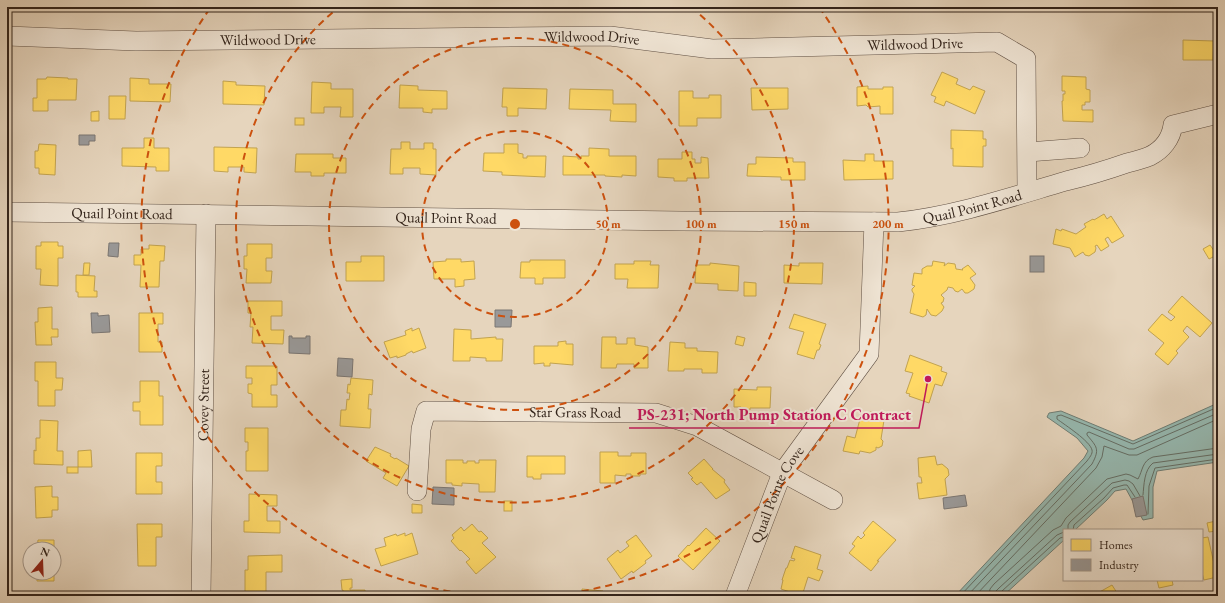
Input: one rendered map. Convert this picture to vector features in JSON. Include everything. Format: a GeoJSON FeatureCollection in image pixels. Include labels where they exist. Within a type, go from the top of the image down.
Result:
{"type":"FeatureCollection","features":[{"type":"Feature","properties":{"kind":"street","name":"Wildwood Drive"},"geometry":{"type":"LineString","coordinates":[[7,36],[136,41],[610,36],[712,49],[997,42],[1026,59],[1028,152]]}},
{"type":"Feature","properties":{"kind":"street","name":"Quail Point Road"},"geometry":{"type":"LineString","coordinates":[[7,212],[681,221],[898,222],[926,219],[1105,171],[1150,156],[1167,142],[1172,132],[1173,125],[1218,114]]}},
{"type":"Feature","properties":{"kind":"street"},"geometry":{"type":"LineString","coordinates":[[1027,192],[1028,152],[1080,148]]}},
{"type":"Feature","properties":{"kind":"street","name":"Covey Street"},"geometry":{"type":"LineString","coordinates":[[201,596],[206,214]]}},
{"type":"Feature","properties":{"kind":"street","name":"Quail Pointe Cove"},"geometry":{"type":"LineString","coordinates":[[735,596],[782,472],[868,354],[874,222]]}},
{"type":"Feature","properties":{"kind":"street","name":"Star Grass Road"},"geometry":{"type":"LineString","coordinates":[[417,491],[421,429],[426,411],[656,413],[697,426],[833,500]]}},
{"type":"Feature","properties":{"kind":"water"},"geometry":{"type":"Polygon","coordinates":[[[1218,403],[1218,462],[1157,471],[1153,487],[1153,518],[1143,520],[1126,489],[1115,491],[1076,529],[1063,529],[1063,541],[1003,596],[955,596],[1084,458],[1088,451],[1077,438],[1047,417],[1049,413],[1061,411],[1133,441],[1218,403]]]}},
{"type":"Feature","properties":{"kind":"building: Homes"},"geometry":{"type":"Polygon","coordinates":[[[1183,40],[1214,41],[1213,60],[1183,60],[1183,40]]]}},
{"type":"Feature","properties":{"kind":"building: Homes"},"geometry":{"type":"Polygon","coordinates":[[[942,72],[958,79],[956,84],[970,90],[973,86],[985,91],[975,114],[946,101],[944,106],[934,102],[936,97],[931,95],[942,72]]]}},
{"type":"Feature","properties":{"kind":"building: Homes"},"geometry":{"type":"Polygon","coordinates":[[[1062,76],[1086,77],[1086,89],[1090,90],[1090,102],[1085,102],[1085,105],[1082,105],[1082,110],[1093,110],[1093,122],[1063,121],[1062,101],[1065,91],[1062,91],[1062,76]]]}},
{"type":"Feature","properties":{"kind":"building: Homes"},"geometry":{"type":"Polygon","coordinates":[[[47,77],[77,79],[76,100],[48,100],[48,111],[33,111],[33,98],[37,98],[37,79],[46,79],[47,77]]]}},
{"type":"Feature","properties":{"kind":"building: Homes"},"geometry":{"type":"Polygon","coordinates":[[[130,78],[149,79],[149,84],[171,84],[170,102],[130,101],[130,78]]]}},
{"type":"Feature","properties":{"kind":"building: Homes"},"geometry":{"type":"Polygon","coordinates":[[[223,81],[236,82],[236,85],[265,86],[264,105],[223,104],[223,81]]]}},
{"type":"Feature","properties":{"kind":"building: Homes"},"geometry":{"type":"Polygon","coordinates":[[[312,82],[331,83],[331,89],[353,89],[353,117],[340,117],[341,107],[324,107],[324,113],[311,113],[312,82]]]}},
{"type":"Feature","properties":{"kind":"building: Homes"},"geometry":{"type":"Polygon","coordinates":[[[400,85],[418,86],[418,90],[447,91],[447,109],[432,109],[432,113],[423,112],[423,108],[399,108],[400,85]]]}},
{"type":"Feature","properties":{"kind":"building: Homes"},"geometry":{"type":"Polygon","coordinates":[[[868,86],[868,89],[893,87],[893,114],[880,114],[880,106],[857,106],[857,87],[868,86]]]}},
{"type":"Feature","properties":{"kind":"building: Homes"},"geometry":{"type":"Polygon","coordinates":[[[503,88],[547,89],[546,109],[518,108],[518,116],[507,116],[507,107],[502,107],[503,88]]]}},
{"type":"Feature","properties":{"kind":"building: Homes"},"geometry":{"type":"Polygon","coordinates":[[[751,88],[788,88],[788,109],[752,110],[751,88]]]}},
{"type":"Feature","properties":{"kind":"building: Homes"},"geometry":{"type":"Polygon","coordinates":[[[570,89],[613,90],[613,104],[636,104],[636,122],[610,121],[611,110],[569,109],[570,89]]]}},
{"type":"Feature","properties":{"kind":"building: Homes"},"geometry":{"type":"Polygon","coordinates":[[[679,91],[693,91],[693,98],[709,98],[709,95],[721,95],[721,118],[697,118],[697,126],[679,126],[679,91]]]}},
{"type":"Feature","properties":{"kind":"building: Homes"},"geometry":{"type":"Polygon","coordinates":[[[109,96],[126,96],[125,119],[109,119],[109,96]]]}},
{"type":"Feature","properties":{"kind":"building: Homes"},"geometry":{"type":"Polygon","coordinates":[[[99,111],[99,121],[91,121],[91,112],[99,111]]]}},
{"type":"Feature","properties":{"kind":"building: Homes"},"geometry":{"type":"Polygon","coordinates":[[[295,118],[304,118],[304,125],[295,125],[295,118]]]}},
{"type":"Feature","properties":{"kind":"building: Homes"},"geometry":{"type":"Polygon","coordinates":[[[951,130],[983,131],[983,139],[986,139],[986,146],[983,146],[983,167],[953,166],[951,130]]]}},
{"type":"Feature","properties":{"kind":"building: Homes"},"geometry":{"type":"Polygon","coordinates":[[[144,138],[154,138],[154,148],[169,148],[169,171],[156,171],[156,167],[122,166],[122,148],[144,148],[144,138]]]}},
{"type":"Feature","properties":{"kind":"building: Homes"},"geometry":{"type":"Polygon","coordinates":[[[401,142],[410,142],[410,149],[424,149],[424,143],[433,143],[433,149],[436,149],[436,175],[420,174],[420,168],[403,168],[403,174],[390,174],[391,149],[401,149],[401,142]]]}},
{"type":"Feature","properties":{"kind":"building: Homes"},"geometry":{"type":"Polygon","coordinates":[[[39,144],[56,145],[55,175],[39,174],[39,168],[35,168],[35,151],[38,151],[39,144]]]}},
{"type":"Feature","properties":{"kind":"building: Homes"},"geometry":{"type":"Polygon","coordinates":[[[504,144],[518,144],[518,153],[523,154],[523,158],[527,158],[527,156],[546,156],[545,177],[502,175],[502,172],[483,171],[484,153],[504,153],[504,144]]]}},
{"type":"Feature","properties":{"kind":"building: Homes"},"geometry":{"type":"Polygon","coordinates":[[[214,147],[257,148],[256,173],[244,172],[244,167],[228,167],[228,172],[214,171],[214,147]]]}},
{"type":"Feature","properties":{"kind":"building: Homes"},"geometry":{"type":"Polygon","coordinates":[[[589,148],[609,149],[609,156],[636,156],[636,176],[563,175],[563,156],[578,157],[578,159],[581,159],[581,156],[589,156],[589,148]]]}},
{"type":"Feature","properties":{"kind":"building: Homes"},"geometry":{"type":"Polygon","coordinates":[[[682,152],[692,152],[692,159],[695,159],[695,163],[701,163],[701,157],[708,158],[709,178],[687,178],[687,181],[674,181],[674,178],[658,177],[658,159],[682,159],[682,152]]]}},
{"type":"Feature","properties":{"kind":"building: Homes"},"geometry":{"type":"Polygon","coordinates":[[[296,154],[333,154],[333,158],[346,158],[346,173],[324,173],[324,176],[311,176],[311,172],[295,172],[296,154]]]}},
{"type":"Feature","properties":{"kind":"building: Homes"},"geometry":{"type":"Polygon","coordinates":[[[865,154],[874,154],[874,161],[893,161],[893,179],[844,180],[843,160],[865,161],[865,154]]]}},
{"type":"Feature","properties":{"kind":"building: Homes"},"geometry":{"type":"Polygon","coordinates":[[[756,157],[793,158],[793,162],[805,162],[805,180],[781,180],[781,177],[747,176],[748,164],[756,164],[756,157]]]}},
{"type":"Feature","properties":{"kind":"building: Homes"},"geometry":{"type":"Polygon","coordinates":[[[1104,214],[1107,219],[1111,216],[1124,236],[1112,243],[1108,237],[1105,239],[1109,246],[1101,251],[1097,245],[1095,246],[1095,252],[1089,256],[1085,255],[1083,252],[1075,257],[1070,248],[1053,244],[1056,229],[1061,231],[1062,229],[1076,234],[1086,227],[1084,224],[1104,214]]]}},
{"type":"Feature","properties":{"kind":"building: Homes"},"geometry":{"type":"Polygon","coordinates":[[[41,242],[58,242],[58,246],[63,246],[63,258],[58,258],[58,286],[40,285],[41,269],[36,269],[36,246],[41,246],[41,242]]]}},
{"type":"Feature","properties":{"kind":"building: Homes"},"geometry":{"type":"Polygon","coordinates":[[[247,244],[272,244],[272,258],[266,258],[266,271],[272,271],[271,283],[246,283],[247,269],[244,269],[244,256],[247,256],[247,244]]]}},
{"type":"Feature","properties":{"kind":"building: Homes"},"geometry":{"type":"Polygon","coordinates":[[[149,245],[165,246],[164,261],[160,261],[159,287],[140,287],[141,265],[134,265],[134,255],[141,255],[141,249],[149,249],[149,245]]]}},
{"type":"Feature","properties":{"kind":"building: Homes"},"geometry":{"type":"Polygon","coordinates":[[[1210,245],[1217,255],[1209,259],[1203,249],[1210,245]]]}},
{"type":"Feature","properties":{"kind":"building: Homes"},"geometry":{"type":"Polygon","coordinates":[[[361,256],[384,256],[384,281],[346,281],[346,262],[361,262],[361,256]]]}},
{"type":"Feature","properties":{"kind":"building: Homes"},"geometry":{"type":"Polygon","coordinates":[[[446,259],[461,259],[461,262],[474,261],[475,279],[464,280],[464,286],[455,287],[455,279],[434,279],[433,262],[446,261],[446,259]]]}},
{"type":"Feature","properties":{"kind":"building: Homes"},"geometry":{"type":"Polygon","coordinates":[[[530,260],[565,260],[565,278],[543,278],[543,284],[535,284],[535,278],[520,278],[521,262],[530,262],[530,260]]]}},
{"type":"Feature","properties":{"kind":"building: Homes"},"geometry":{"type":"Polygon","coordinates":[[[634,261],[651,261],[650,265],[659,265],[658,288],[627,288],[628,279],[615,279],[615,264],[634,264],[634,261]]]}},
{"type":"Feature","properties":{"kind":"building: Homes"},"geometry":{"type":"Polygon","coordinates":[[[933,261],[945,263],[944,266],[948,263],[955,264],[956,269],[963,270],[962,269],[968,265],[976,274],[970,278],[975,285],[974,289],[968,293],[965,293],[962,289],[958,292],[953,288],[948,287],[947,290],[941,295],[944,298],[943,302],[941,303],[944,307],[942,311],[936,316],[931,315],[927,309],[926,315],[923,317],[910,313],[914,294],[912,289],[915,286],[912,285],[914,273],[922,274],[922,269],[927,266],[932,266],[933,261]]]}},
{"type":"Feature","properties":{"kind":"building: Homes"},"geometry":{"type":"Polygon","coordinates":[[[84,263],[90,263],[89,275],[83,275],[84,263]]]}},
{"type":"Feature","properties":{"kind":"building: Homes"},"geometry":{"type":"Polygon","coordinates":[[[710,263],[739,266],[738,291],[718,290],[718,284],[695,283],[696,265],[710,265],[710,263]]]}},
{"type":"Feature","properties":{"kind":"building: Homes"},"geometry":{"type":"Polygon","coordinates":[[[799,263],[823,263],[822,284],[784,283],[784,265],[799,266],[799,263]]]}},
{"type":"Feature","properties":{"kind":"building: Homes"},"geometry":{"type":"Polygon","coordinates":[[[76,275],[95,276],[94,291],[97,291],[97,297],[78,297],[78,292],[76,292],[76,275]]]}},
{"type":"Feature","properties":{"kind":"building: Homes"},"geometry":{"type":"Polygon","coordinates":[[[744,282],[756,283],[756,296],[744,296],[744,282]]]}},
{"type":"Feature","properties":{"kind":"building: Homes"},"geometry":{"type":"Polygon","coordinates":[[[1182,296],[1212,323],[1200,337],[1187,326],[1183,331],[1189,337],[1176,351],[1178,353],[1168,365],[1155,354],[1164,343],[1148,330],[1162,314],[1171,321],[1175,317],[1168,312],[1182,296]]]}},
{"type":"Feature","properties":{"kind":"building: Homes"},"geometry":{"type":"Polygon","coordinates":[[[248,301],[282,301],[282,316],[271,316],[271,330],[284,330],[283,344],[252,343],[253,327],[250,327],[251,313],[248,313],[248,301]]]}},
{"type":"Feature","properties":{"kind":"building: Homes"},"geometry":{"type":"Polygon","coordinates":[[[52,307],[52,329],[58,329],[58,337],[51,337],[52,345],[36,345],[35,322],[38,322],[38,308],[52,307]]]}},
{"type":"Feature","properties":{"kind":"building: Homes"},"geometry":{"type":"Polygon","coordinates":[[[139,313],[163,313],[163,324],[158,324],[158,342],[162,342],[162,352],[139,352],[139,313]]]}},
{"type":"Feature","properties":{"kind":"building: Homes"},"geometry":{"type":"Polygon","coordinates":[[[794,314],[826,324],[819,344],[821,345],[819,350],[817,350],[814,359],[797,354],[804,332],[789,328],[794,314]]]}},
{"type":"Feature","properties":{"kind":"building: Homes"},"geometry":{"type":"Polygon","coordinates":[[[412,328],[412,331],[419,328],[426,348],[413,353],[412,351],[397,358],[397,356],[390,358],[384,342],[406,335],[405,331],[412,328]]]}},
{"type":"Feature","properties":{"kind":"building: Homes"},"geometry":{"type":"Polygon","coordinates":[[[454,329],[471,330],[471,339],[496,337],[496,339],[503,339],[502,361],[486,361],[486,358],[470,357],[470,361],[453,361],[454,329]]]}},
{"type":"Feature","properties":{"kind":"building: Homes"},"geometry":{"type":"Polygon","coordinates":[[[737,336],[745,338],[743,346],[735,344],[737,336]]]}},
{"type":"Feature","properties":{"kind":"building: Homes"},"geometry":{"type":"Polygon","coordinates":[[[602,337],[616,337],[616,344],[627,344],[627,338],[635,338],[635,345],[648,347],[648,368],[634,368],[634,364],[617,364],[616,368],[601,368],[602,337]]]}},
{"type":"Feature","properties":{"kind":"building: Homes"},"geometry":{"type":"Polygon","coordinates":[[[566,341],[566,344],[573,344],[573,365],[550,363],[550,366],[544,366],[544,363],[534,364],[534,346],[558,346],[558,342],[566,341]]]}},
{"type":"Feature","properties":{"kind":"building: Homes"},"geometry":{"type":"Polygon","coordinates":[[[670,342],[685,343],[685,348],[697,348],[697,351],[718,352],[717,373],[702,373],[702,369],[668,371],[670,342]]]}},
{"type":"Feature","properties":{"kind":"building: Homes"},"geometry":{"type":"Polygon","coordinates":[[[910,355],[942,367],[941,371],[947,373],[942,386],[935,384],[929,403],[909,396],[910,394],[906,393],[913,373],[905,371],[910,355]]]}},
{"type":"Feature","properties":{"kind":"building: Homes"},"geometry":{"type":"Polygon","coordinates":[[[35,362],[56,362],[56,378],[63,378],[62,390],[55,390],[55,406],[38,406],[38,381],[35,381],[35,362]]]}},
{"type":"Feature","properties":{"kind":"building: Homes"},"geometry":{"type":"Polygon","coordinates":[[[246,366],[277,366],[277,385],[271,385],[271,395],[277,395],[277,407],[252,407],[252,394],[248,393],[248,384],[252,384],[252,378],[246,378],[246,366]]]}},
{"type":"Feature","properties":{"kind":"building: Homes"},"geometry":{"type":"Polygon","coordinates":[[[351,378],[373,380],[372,395],[369,394],[368,409],[371,409],[370,428],[340,426],[341,410],[346,410],[347,399],[349,400],[350,393],[347,393],[348,384],[350,385],[351,378]]]}},
{"type":"Feature","properties":{"kind":"building: Homes"},"geometry":{"type":"Polygon","coordinates":[[[140,381],[159,381],[159,396],[163,396],[163,425],[140,425],[140,411],[133,411],[133,402],[140,402],[140,381]]]}},
{"type":"Feature","properties":{"kind":"building: Homes"},"geometry":{"type":"Polygon","coordinates":[[[757,387],[771,387],[770,408],[750,408],[750,410],[741,409],[741,407],[734,407],[734,389],[757,390],[757,387]]]}},
{"type":"Feature","properties":{"kind":"building: Homes"},"geometry":{"type":"Polygon","coordinates":[[[870,412],[885,414],[881,439],[883,441],[882,446],[878,448],[876,447],[876,450],[870,453],[860,451],[859,454],[843,451],[847,436],[855,438],[860,419],[868,420],[870,412]]]}},
{"type":"Feature","properties":{"kind":"building: Homes"},"geometry":{"type":"Polygon","coordinates":[[[40,420],[58,421],[57,451],[63,451],[63,465],[34,464],[36,438],[40,438],[40,420]]]}},
{"type":"Feature","properties":{"kind":"building: Homes"},"geometry":{"type":"Polygon","coordinates":[[[245,428],[268,428],[268,471],[246,471],[246,451],[248,451],[248,442],[245,442],[245,428]]]}},
{"type":"Feature","properties":{"kind":"building: Homes"},"geometry":{"type":"Polygon","coordinates":[[[375,447],[391,454],[390,456],[409,466],[397,486],[383,478],[386,473],[366,461],[375,447]]]}},
{"type":"Feature","properties":{"kind":"building: Homes"},"geometry":{"type":"Polygon","coordinates":[[[91,450],[92,467],[78,467],[78,451],[91,450]]]}},
{"type":"Feature","properties":{"kind":"building: Homes"},"geometry":{"type":"Polygon","coordinates":[[[600,452],[618,452],[618,456],[631,456],[631,453],[646,453],[646,474],[640,474],[640,476],[631,476],[631,474],[626,474],[626,476],[615,475],[615,483],[600,483],[600,452]]]}},
{"type":"Feature","properties":{"kind":"building: Homes"},"geometry":{"type":"Polygon","coordinates":[[[136,453],[162,453],[162,466],[156,466],[156,482],[162,482],[162,494],[136,494],[136,453]]]}},
{"type":"Feature","properties":{"kind":"building: Homes"},"geometry":{"type":"Polygon","coordinates":[[[527,456],[565,456],[565,474],[541,474],[541,479],[527,477],[527,456]]]}},
{"type":"Feature","properties":{"kind":"building: Homes"},"geometry":{"type":"Polygon","coordinates":[[[935,456],[937,465],[942,464],[948,469],[949,475],[945,479],[947,495],[919,499],[917,483],[922,483],[921,477],[919,477],[918,458],[935,456]]]}},
{"type":"Feature","properties":{"kind":"building: Homes"},"geometry":{"type":"Polygon","coordinates":[[[704,459],[712,469],[725,480],[724,482],[730,490],[716,499],[701,482],[697,485],[688,473],[704,459]]]}},
{"type":"Feature","properties":{"kind":"building: Homes"},"geometry":{"type":"Polygon","coordinates":[[[446,460],[463,460],[463,463],[467,463],[467,461],[475,461],[475,463],[479,463],[479,460],[496,460],[495,492],[479,492],[479,484],[462,483],[462,486],[446,483],[446,460]]]}},
{"type":"Feature","properties":{"kind":"building: Homes"},"geometry":{"type":"Polygon","coordinates":[[[67,467],[78,467],[78,473],[67,473],[67,467]]]}},
{"type":"Feature","properties":{"kind":"building: Homes"},"geometry":{"type":"Polygon","coordinates":[[[52,486],[52,497],[58,497],[58,510],[52,510],[52,517],[36,518],[35,487],[52,486]]]}},
{"type":"Feature","properties":{"kind":"building: Homes"},"geometry":{"type":"Polygon","coordinates":[[[249,494],[277,495],[277,506],[267,506],[267,521],[280,521],[280,533],[244,532],[244,521],[249,521],[249,494]]]}},
{"type":"Feature","properties":{"kind":"building: Homes"},"geometry":{"type":"Polygon","coordinates":[[[504,501],[512,501],[512,511],[504,511],[504,501]]]}},
{"type":"Feature","properties":{"kind":"building: Homes"},"geometry":{"type":"Polygon","coordinates":[[[412,504],[422,505],[422,513],[412,513],[412,504]]]}},
{"type":"Feature","properties":{"kind":"building: Homes"},"geometry":{"type":"Polygon","coordinates":[[[873,521],[896,540],[877,561],[879,561],[871,571],[849,553],[855,546],[852,544],[858,536],[861,539],[865,535],[863,533],[873,521]]]}},
{"type":"Feature","properties":{"kind":"building: Homes"},"geometry":{"type":"Polygon","coordinates":[[[1216,521],[1217,531],[1209,532],[1207,523],[1216,521]]]}},
{"type":"Feature","properties":{"kind":"building: Homes"},"geometry":{"type":"Polygon","coordinates":[[[137,524],[162,524],[162,537],[156,537],[156,566],[138,566],[137,524]]]}},
{"type":"Feature","properties":{"kind":"building: Homes"},"geometry":{"type":"Polygon","coordinates":[[[472,524],[479,532],[481,531],[488,538],[482,543],[496,557],[476,574],[466,562],[470,559],[451,541],[454,538],[452,535],[461,527],[464,531],[472,524]]]}},
{"type":"Feature","properties":{"kind":"building: Homes"},"geometry":{"type":"Polygon","coordinates":[[[706,528],[720,541],[693,570],[678,556],[706,528]]]}},
{"type":"Feature","properties":{"kind":"building: Homes"},"geometry":{"type":"Polygon","coordinates":[[[405,533],[405,536],[412,533],[418,554],[381,566],[375,549],[386,546],[384,538],[405,533]]]}},
{"type":"Feature","properties":{"kind":"building: Homes"},"geometry":{"type":"Polygon","coordinates":[[[636,535],[652,556],[645,561],[646,563],[633,573],[632,571],[621,579],[607,559],[618,550],[620,553],[629,546],[626,542],[636,535]]]}},
{"type":"Feature","properties":{"kind":"building: Homes"},"geometry":{"type":"Polygon","coordinates":[[[1208,537],[1217,577],[1204,580],[1203,576],[1203,538],[1208,537]]]}},
{"type":"Feature","properties":{"kind":"building: Homes"},"geometry":{"type":"Polygon","coordinates":[[[38,540],[54,540],[54,541],[38,540]]]}},
{"type":"Feature","properties":{"kind":"building: Homes"},"geometry":{"type":"Polygon","coordinates":[[[795,546],[821,555],[817,569],[823,571],[819,581],[808,577],[802,596],[781,589],[786,568],[790,560],[794,561],[795,559],[791,558],[795,546]]]}},
{"type":"Feature","properties":{"kind":"building: Homes"},"geometry":{"type":"Polygon","coordinates":[[[282,555],[282,572],[266,572],[266,596],[245,596],[245,570],[248,570],[248,556],[282,555]]]}},
{"type":"Feature","properties":{"kind":"building: Homes"},"geometry":{"type":"Polygon","coordinates":[[[352,579],[352,588],[350,588],[350,590],[365,590],[365,596],[341,596],[343,595],[343,590],[341,580],[352,579]]]}},
{"type":"Feature","properties":{"kind":"building: Homes"},"geometry":{"type":"Polygon","coordinates":[[[1157,581],[1172,581],[1173,585],[1159,588],[1157,581]]]}},
{"type":"Feature","properties":{"kind":"building: Homes"},"geometry":{"type":"Polygon","coordinates":[[[1112,585],[1119,596],[1096,596],[1096,594],[1112,585]]]}},
{"type":"Feature","properties":{"kind":"building: Homes"},"geometry":{"type":"Polygon","coordinates":[[[582,589],[603,591],[603,596],[574,596],[574,594],[582,595],[582,589]]]}},
{"type":"Feature","properties":{"kind":"building: Industry"},"geometry":{"type":"Polygon","coordinates":[[[79,135],[95,135],[95,141],[89,141],[89,145],[79,145],[79,135]]]}},
{"type":"Feature","properties":{"kind":"building: Industry"},"geometry":{"type":"Polygon","coordinates":[[[109,243],[119,243],[118,257],[108,256],[109,243]]]}},
{"type":"Feature","properties":{"kind":"building: Industry"},"geometry":{"type":"Polygon","coordinates":[[[1030,256],[1044,256],[1044,272],[1030,272],[1030,256]]]}},
{"type":"Feature","properties":{"kind":"building: Industry"},"geometry":{"type":"Polygon","coordinates":[[[495,310],[512,310],[511,327],[495,327],[495,310]]]}},
{"type":"Feature","properties":{"kind":"building: Industry"},"geometry":{"type":"Polygon","coordinates":[[[91,313],[98,313],[98,316],[109,315],[110,332],[92,333],[91,313]]]}},
{"type":"Feature","properties":{"kind":"building: Industry"},"geometry":{"type":"Polygon","coordinates":[[[289,336],[292,336],[292,338],[306,338],[306,336],[310,336],[310,354],[289,353],[289,336]]]}},
{"type":"Feature","properties":{"kind":"building: Industry"},"geometry":{"type":"Polygon","coordinates":[[[338,358],[353,359],[352,377],[337,376],[338,358]]]}},
{"type":"Feature","properties":{"kind":"building: Industry"},"geometry":{"type":"Polygon","coordinates":[[[433,487],[454,488],[454,505],[432,504],[433,487]]]}},
{"type":"Feature","properties":{"kind":"building: Industry"},"geometry":{"type":"Polygon","coordinates":[[[965,495],[967,506],[944,509],[943,498],[965,495]]]}},
{"type":"Feature","properties":{"kind":"building: Industry"},"geometry":{"type":"Polygon","coordinates":[[[1143,496],[1147,515],[1136,517],[1132,499],[1143,496]]]}},
{"type":"Feature","properties":{"kind":"place","name":"PS-231; North Pump Station C Contract"},"geometry":{"type":"Point","coordinates":[928,379]}}]}
